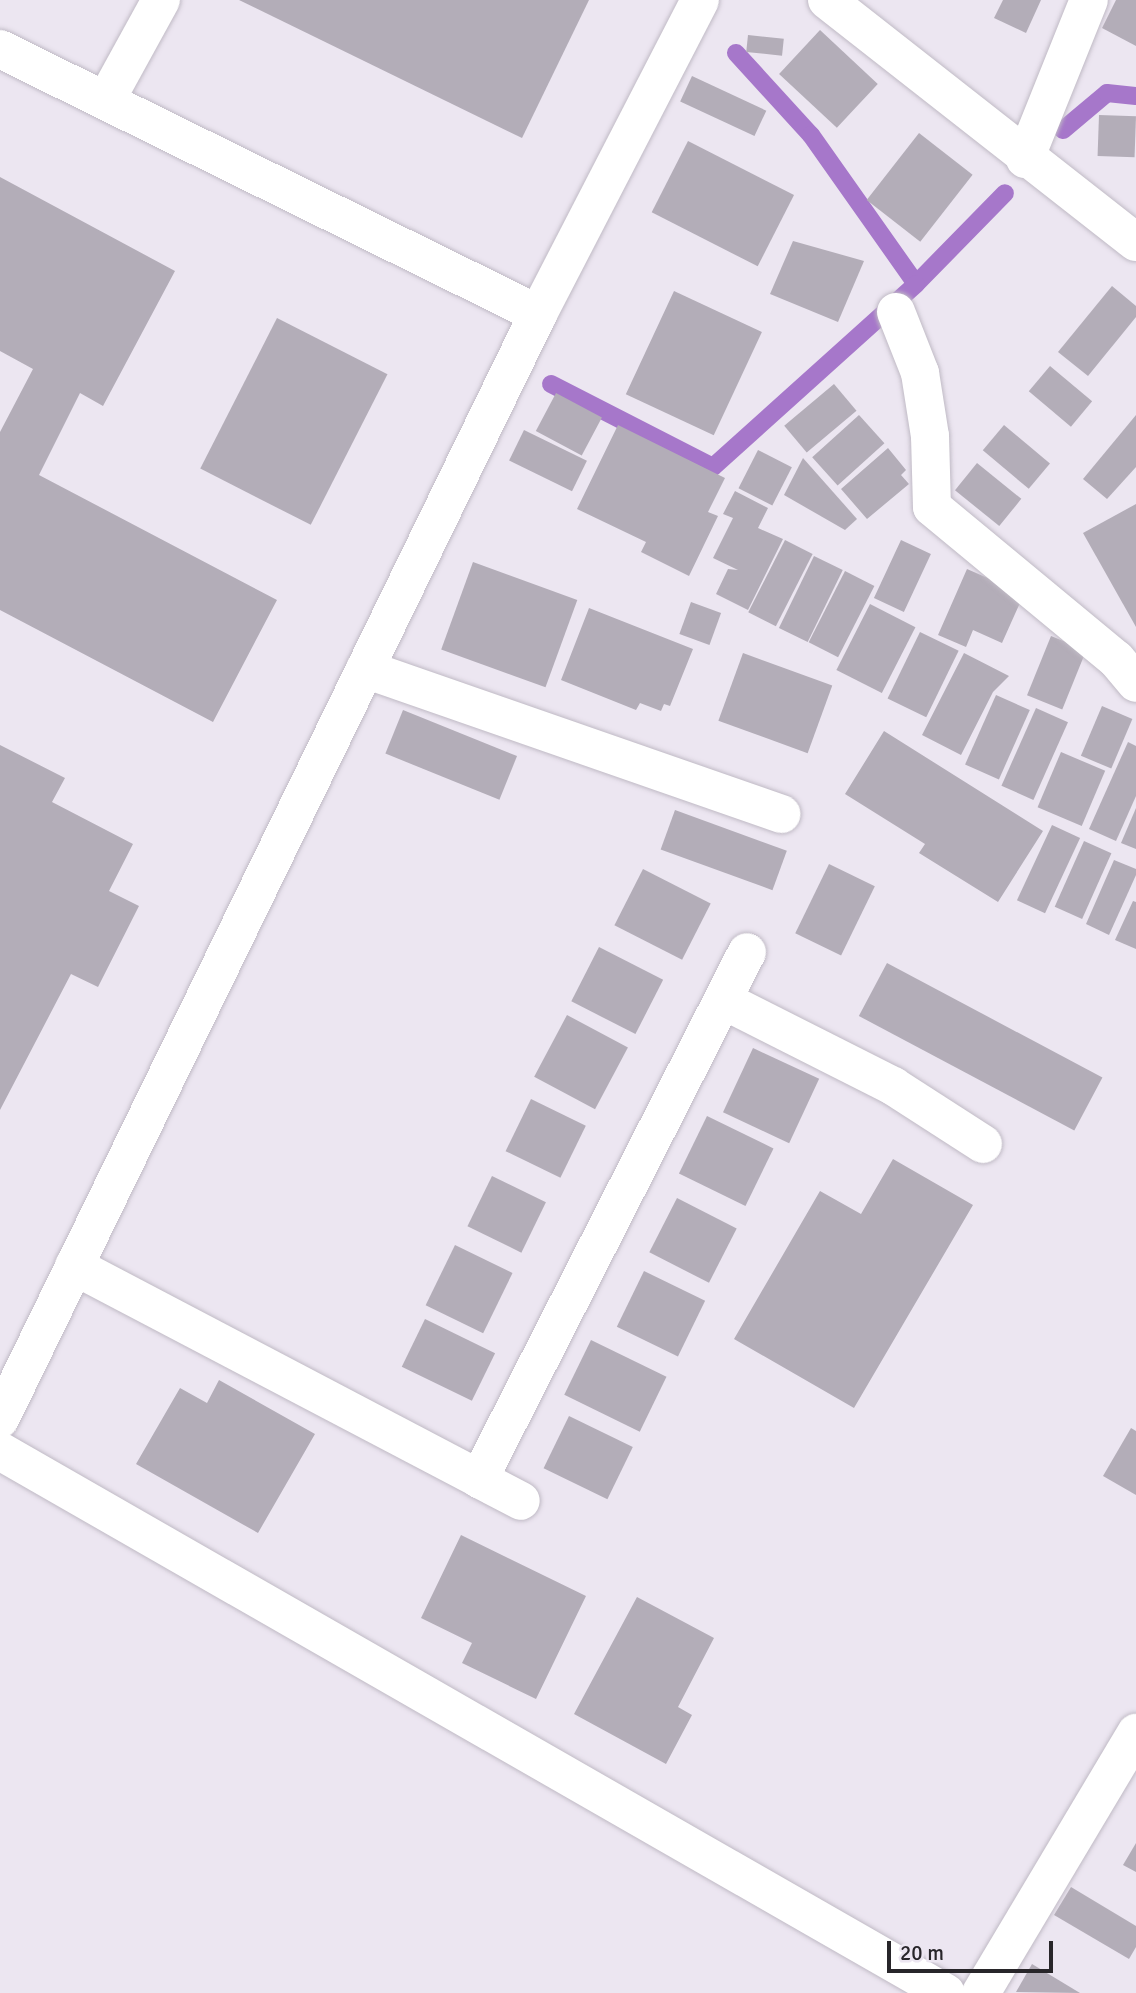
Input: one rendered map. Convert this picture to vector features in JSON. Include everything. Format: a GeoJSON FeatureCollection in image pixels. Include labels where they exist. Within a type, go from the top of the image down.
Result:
{"type":"FeatureCollection","features":[{"type":"Feature","properties":{"kind":"street"},"geometry":{"type":"LineString","coordinates":[[106,100],[160,0]]}},
{"type":"Feature","properties":{"kind":"street"},"geometry":{"type":"LineString","coordinates":[[0,1419],[538,314],[700,0]]}},
{"type":"Feature","properties":{"kind":"street"},"geometry":{"type":"LineString","coordinates":[[827,0],[1025,159],[1136,242]]}},
{"type":"Feature","properties":{"kind":"street"},"geometry":{"type":"LineString","coordinates":[[1025,159],[1089,0]]}},
{"type":"Feature","properties":{"kind":"street"},"geometry":{"type":"LineString","coordinates":[[0,49],[538,314]]}},
{"type":"Feature","properties":{"kind":"street"},"geometry":{"type":"LineString","coordinates":[[897,312],[920,373],[930,436],[932,507],[1116,659],[1136,683]]}},
{"type":"Feature","properties":{"kind":"street"},"geometry":{"type":"LineString","coordinates":[[365,669],[782,814]]}},
{"type":"Feature","properties":{"kind":"street"},"geometry":{"type":"LineString","coordinates":[[479,1479],[747,952]]}},
{"type":"Feature","properties":{"kind":"street"},"geometry":{"type":"LineString","coordinates":[[723,1000],[893,1086],[983,1144]]}},
{"type":"Feature","properties":{"kind":"street"},"geometry":{"type":"LineString","coordinates":[[74,1266],[521,1500]]}},
{"type":"Feature","properties":{"kind":"street"},"geometry":{"type":"LineString","coordinates":[[0,1451],[946,1993]]}},
{"type":"Feature","properties":{"kind":"street"},"geometry":{"type":"LineString","coordinates":[[981,1993],[1136,1733]]}},
{"type":"Feature","properties":{"kind":"building"},"geometry":{"type":"Polygon","coordinates":[[[239,0],[589,0],[522,138],[239,0]]]}},
{"type":"Feature","properties":{"kind":"building"},"geometry":{"type":"Polygon","coordinates":[[[1003,0],[1041,0],[1026,33],[994,18],[1003,0]]]}},
{"type":"Feature","properties":{"kind":"building"},"geometry":{"type":"Polygon","coordinates":[[[1116,0],[1136,0],[1136,46],[1102,28],[1116,0]]]}},
{"type":"Feature","properties":{"kind":"building"},"geometry":{"type":"Polygon","coordinates":[[[820,30],[878,84],[837,128],[779,74],[820,30]]]}},
{"type":"Feature","properties":{"kind":"building"},"geometry":{"type":"Polygon","coordinates":[[[748,35],[784,39],[782,56],[746,52],[748,35]]]}},
{"type":"Feature","properties":{"kind":"building"},"geometry":{"type":"Polygon","coordinates":[[[692,76],[766,111],[754,136],[680,101],[692,76]]]}},
{"type":"Feature","properties":{"kind":"building"},"geometry":{"type":"Polygon","coordinates":[[[1099,115],[1136,116],[1135,157],[1098,156],[1099,115]]]}},
{"type":"Feature","properties":{"kind":"building"},"geometry":{"type":"Polygon","coordinates":[[[919,133],[973,175],[920,242],[867,200],[919,133]]]}},
{"type":"Feature","properties":{"kind":"building"},"geometry":{"type":"Polygon","coordinates":[[[688,141],[794,195],[758,266],[652,212],[688,141]]]}},
{"type":"Feature","properties":{"kind":"building"},"geometry":{"type":"Polygon","coordinates":[[[0,177],[175,271],[103,406],[80,393],[39,475],[277,600],[213,722],[0,610],[0,432],[33,369],[0,351],[0,177]]]}},
{"type":"Feature","properties":{"kind":"building"},"geometry":{"type":"Polygon","coordinates":[[[793,241],[864,261],[838,322],[770,294],[793,241]]]}},
{"type":"Feature","properties":{"kind":"building"},"geometry":{"type":"Polygon","coordinates":[[[1112,286],[1136,306],[1136,317],[1088,376],[1058,352],[1112,286]]]}},
{"type":"Feature","properties":{"kind":"building"},"geometry":{"type":"Polygon","coordinates":[[[674,291],[762,332],[714,435],[626,394],[674,291]]]}},
{"type":"Feature","properties":{"kind":"building"},"geometry":{"type":"Polygon","coordinates":[[[277,318],[387,374],[311,525],[200,469],[277,318]]]}},
{"type":"Feature","properties":{"kind":"building"},"geometry":{"type":"Polygon","coordinates":[[[1050,366],[1092,401],[1071,427],[1029,391],[1050,366]]]}},
{"type":"Feature","properties":{"kind":"building"},"geometry":{"type":"Polygon","coordinates":[[[834,384],[856,411],[807,453],[784,426],[834,384]]]}},
{"type":"Feature","properties":{"kind":"building"},"geometry":{"type":"Polygon","coordinates":[[[556,393],[602,417],[582,455],[536,431],[556,393]]]}},
{"type":"Feature","properties":{"kind":"building"},"geometry":{"type":"Polygon","coordinates":[[[859,415],[884,443],[838,485],[812,457],[859,415]]]}},
{"type":"Feature","properties":{"kind":"building"},"geometry":{"type":"Polygon","coordinates":[[[1136,415],[1136,467],[1107,499],[1083,479],[1136,415]]]}},
{"type":"Feature","properties":{"kind":"building"},"geometry":{"type":"Polygon","coordinates":[[[618,425],[725,478],[708,512],[718,516],[689,576],[641,552],[646,542],[577,509],[618,425]]]}},
{"type":"Feature","properties":{"kind":"building"},"geometry":{"type":"Polygon","coordinates":[[[1004,425],[1050,464],[1029,489],[983,450],[1004,425]]]}},
{"type":"Feature","properties":{"kind":"building"},"geometry":{"type":"Polygon","coordinates":[[[524,430],[587,461],[572,491],[509,461],[524,430]]]}},
{"type":"Feature","properties":{"kind":"building"},"geometry":{"type":"Polygon","coordinates":[[[888,448],[906,470],[901,475],[909,484],[867,519],[841,489],[888,448]]]}},
{"type":"Feature","properties":{"kind":"building"},"geometry":{"type":"Polygon","coordinates":[[[758,450],[792,467],[772,506],[738,488],[758,450]]]}},
{"type":"Feature","properties":{"kind":"building"},"geometry":{"type":"Polygon","coordinates":[[[803,458],[857,519],[845,530],[784,495],[803,458]]]}},
{"type":"Feature","properties":{"kind":"building"},"geometry":{"type":"Polygon","coordinates":[[[977,463],[1021,499],[999,526],[955,490],[977,463]]]}},
{"type":"Feature","properties":{"kind":"building"},"geometry":{"type":"Polygon","coordinates":[[[735,491],[768,508],[758,528],[783,539],[748,610],[716,594],[728,569],[738,570],[713,558],[733,518],[723,514],[735,491]]]}},
{"type":"Feature","properties":{"kind":"building"},"geometry":{"type":"Polygon","coordinates":[[[1136,504],[1136,627],[1083,533],[1136,504]]]}},
{"type":"Feature","properties":{"kind":"building"},"geometry":{"type":"Polygon","coordinates":[[[785,540],[813,554],[776,626],[748,612],[785,540]]]}},
{"type":"Feature","properties":{"kind":"building"},"geometry":{"type":"Polygon","coordinates":[[[901,540],[931,554],[904,612],[874,598],[901,540]]]}},
{"type":"Feature","properties":{"kind":"building"},"geometry":{"type":"Polygon","coordinates":[[[814,556],[843,570],[808,642],[779,628],[814,556]]]}},
{"type":"Feature","properties":{"kind":"building"},"geometry":{"type":"Polygon","coordinates":[[[473,562],[577,600],[545,687],[441,649],[473,562]]]}},
{"type":"Feature","properties":{"kind":"building"},"geometry":{"type":"Polygon","coordinates":[[[967,569],[1024,594],[1002,643],[973,630],[966,647],[938,635],[967,569]]]}},
{"type":"Feature","properties":{"kind":"building"},"geometry":{"type":"Polygon","coordinates":[[[845,571],[874,586],[838,657],[809,642],[845,571]]]}},
{"type":"Feature","properties":{"kind":"building"},"geometry":{"type":"Polygon","coordinates":[[[691,602],[721,613],[709,645],[679,634],[691,602]]]}},
{"type":"Feature","properties":{"kind":"building"},"geometry":{"type":"Polygon","coordinates":[[[870,604],[915,627],[882,693],[836,670],[870,604]]]}},
{"type":"Feature","properties":{"kind":"building"},"geometry":{"type":"Polygon","coordinates":[[[589,608],[693,649],[670,706],[664,704],[661,711],[640,703],[636,710],[561,680],[589,608]]]}},
{"type":"Feature","properties":{"kind":"building"},"geometry":{"type":"Polygon","coordinates":[[[920,632],[959,651],[926,717],[888,699],[920,632]]]}},
{"type":"Feature","properties":{"kind":"building"},"geometry":{"type":"Polygon","coordinates":[[[1051,636],[1086,650],[1062,710],[1027,695],[1051,636]]]}},
{"type":"Feature","properties":{"kind":"building"},"geometry":{"type":"Polygon","coordinates":[[[743,653],[832,685],[808,753],[718,721],[743,653]]]}},
{"type":"Feature","properties":{"kind":"building"},"geometry":{"type":"Polygon","coordinates":[[[964,653],[1009,676],[993,692],[961,755],[922,735],[964,653]]]}},
{"type":"Feature","properties":{"kind":"building"},"geometry":{"type":"Polygon","coordinates":[[[996,695],[1030,710],[999,779],[965,764],[996,695]]]}},
{"type":"Feature","properties":{"kind":"building"},"geometry":{"type":"Polygon","coordinates":[[[1102,706],[1132,719],[1111,769],[1081,756],[1102,706]]]}},
{"type":"Feature","properties":{"kind":"building"},"geometry":{"type":"Polygon","coordinates":[[[1036,708],[1068,722],[1033,800],[1001,786],[1036,708]]]}},
{"type":"Feature","properties":{"kind":"building"},"geometry":{"type":"Polygon","coordinates":[[[403,710],[517,756],[499,800],[385,754],[403,710]]]}},
{"type":"Feature","properties":{"kind":"building"},"geometry":{"type":"Polygon","coordinates":[[[884,731],[1043,831],[998,902],[919,853],[925,844],[845,794],[884,731]]]}},
{"type":"Feature","properties":{"kind":"building"},"geometry":{"type":"Polygon","coordinates":[[[1128,742],[1136,746],[1136,796],[1116,841],[1089,829],[1128,742]]]}},
{"type":"Feature","properties":{"kind":"building"},"geometry":{"type":"Polygon","coordinates":[[[0,745],[65,778],[52,802],[133,844],[109,891],[139,906],[98,987],[71,974],[0,1110],[0,745]]]}},
{"type":"Feature","properties":{"kind":"building"},"geometry":{"type":"Polygon","coordinates":[[[1061,752],[1105,771],[1082,826],[1038,807],[1061,752]]]}},
{"type":"Feature","properties":{"kind":"building"},"geometry":{"type":"Polygon","coordinates":[[[1136,808],[1136,849],[1121,843],[1136,808]]]}},
{"type":"Feature","properties":{"kind":"building"},"geometry":{"type":"Polygon","coordinates":[[[675,810],[787,851],[772,890],[661,849],[675,810]]]}},
{"type":"Feature","properties":{"kind":"building"},"geometry":{"type":"Polygon","coordinates":[[[1052,825],[1080,838],[1045,913],[1017,900],[1052,825]]]}},
{"type":"Feature","properties":{"kind":"building"},"geometry":{"type":"Polygon","coordinates":[[[1084,841],[1111,853],[1082,919],[1055,907],[1084,841]]]}},
{"type":"Feature","properties":{"kind":"building"},"geometry":{"type":"Polygon","coordinates":[[[1114,860],[1136,869],[1136,875],[1109,935],[1086,924],[1114,860]]]}},
{"type":"Feature","properties":{"kind":"building"},"geometry":{"type":"Polygon","coordinates":[[[829,864],[875,886],[841,956],[795,933],[829,864]]]}},
{"type":"Feature","properties":{"kind":"building"},"geometry":{"type":"Polygon","coordinates":[[[643,869],[711,904],[682,960],[614,925],[643,869]]]}},
{"type":"Feature","properties":{"kind":"building"},"geometry":{"type":"Polygon","coordinates":[[[1133,901],[1136,902],[1136,949],[1115,940],[1133,901]]]}},
{"type":"Feature","properties":{"kind":"building"},"geometry":{"type":"Polygon","coordinates":[[[599,947],[663,980],[635,1034],[571,1001],[599,947]]]}},
{"type":"Feature","properties":{"kind":"building"},"geometry":{"type":"Polygon","coordinates":[[[887,963],[1102,1078],[1074,1131],[859,1016],[887,963]]]}},
{"type":"Feature","properties":{"kind":"building"},"geometry":{"type":"Polygon","coordinates":[[[567,1015],[628,1047],[595,1109],[534,1077],[567,1015]]]}},
{"type":"Feature","properties":{"kind":"building"},"geometry":{"type":"Polygon","coordinates":[[[753,1048],[819,1079],[789,1143],[723,1112],[753,1048]]]}},
{"type":"Feature","properties":{"kind":"building"},"geometry":{"type":"Polygon","coordinates":[[[531,1099],[586,1126],[560,1178],[506,1151],[531,1099]]]}},
{"type":"Feature","properties":{"kind":"building"},"geometry":{"type":"Polygon","coordinates":[[[707,1116],[774,1148],[745,1206],[679,1174],[707,1116]]]}},
{"type":"Feature","properties":{"kind":"building"},"geometry":{"type":"Polygon","coordinates":[[[893,1159],[973,1205],[854,1408],[734,1339],[820,1191],[861,1214],[893,1159]]]}},
{"type":"Feature","properties":{"kind":"building"},"geometry":{"type":"Polygon","coordinates":[[[492,1176],[546,1202],[521,1253],[467,1226],[492,1176]]]}},
{"type":"Feature","properties":{"kind":"building"},"geometry":{"type":"Polygon","coordinates":[[[677,1198],[737,1228],[709,1283],[649,1252],[677,1198]]]}},
{"type":"Feature","properties":{"kind":"building"},"geometry":{"type":"Polygon","coordinates":[[[455,1245],[513,1273],[483,1333],[426,1305],[455,1245]]]}},
{"type":"Feature","properties":{"kind":"building"},"geometry":{"type":"Polygon","coordinates":[[[644,1271],[705,1301],[678,1357],[617,1327],[644,1271]]]}},
{"type":"Feature","properties":{"kind":"building"},"geometry":{"type":"Polygon","coordinates":[[[425,1319],[495,1353],[472,1401],[402,1367],[425,1319]]]}},
{"type":"Feature","properties":{"kind":"building"},"geometry":{"type":"Polygon","coordinates":[[[591,1340],[666,1377],[640,1432],[564,1395],[591,1340]]]}},
{"type":"Feature","properties":{"kind":"building"},"geometry":{"type":"Polygon","coordinates":[[[219,1380],[315,1434],[258,1533],[136,1464],[180,1388],[207,1403],[219,1380]]]}},
{"type":"Feature","properties":{"kind":"building"},"geometry":{"type":"Polygon","coordinates":[[[569,1416],[633,1447],[607,1499],[544,1468],[569,1416]]]}},
{"type":"Feature","properties":{"kind":"building"},"geometry":{"type":"Polygon","coordinates":[[[1131,1428],[1136,1431],[1136,1495],[1103,1476],[1131,1428]]]}},
{"type":"Feature","properties":{"kind":"building"},"geometry":{"type":"Polygon","coordinates":[[[461,1535],[586,1596],[536,1699],[462,1663],[472,1643],[421,1618],[461,1535]]]}},
{"type":"Feature","properties":{"kind":"building"},"geometry":{"type":"Polygon","coordinates":[[[637,1597],[714,1638],[678,1707],[692,1715],[666,1764],[574,1714],[637,1597]]]}},
{"type":"Feature","properties":{"kind":"building"},"geometry":{"type":"Polygon","coordinates":[[[1136,1843],[1136,1872],[1123,1865],[1136,1843]]]}},
{"type":"Feature","properties":{"kind":"building"},"geometry":{"type":"Polygon","coordinates":[[[1071,1887],[1136,1926],[1136,1947],[1129,1959],[1054,1915],[1071,1887]]]}},
{"type":"Feature","properties":{"kind":"building"},"geometry":{"type":"Polygon","coordinates":[[[1032,1964],[1080,1993],[1016,1992],[1032,1964]]]}},
{"type":"Feature","properties":{"kind":"waterway"},"geometry":{"type":"LineString","coordinates":[[736,53],[811,135],[916,284],[1005,193]]}},
{"type":"Feature","properties":{"kind":"waterway"},"geometry":{"type":"LineString","coordinates":[[1063,130],[1107,93],[1136,96]]}},
{"type":"Feature","properties":{"kind":"waterway"},"geometry":{"type":"LineString","coordinates":[[551,384],[713,467],[916,284]]}}]}
